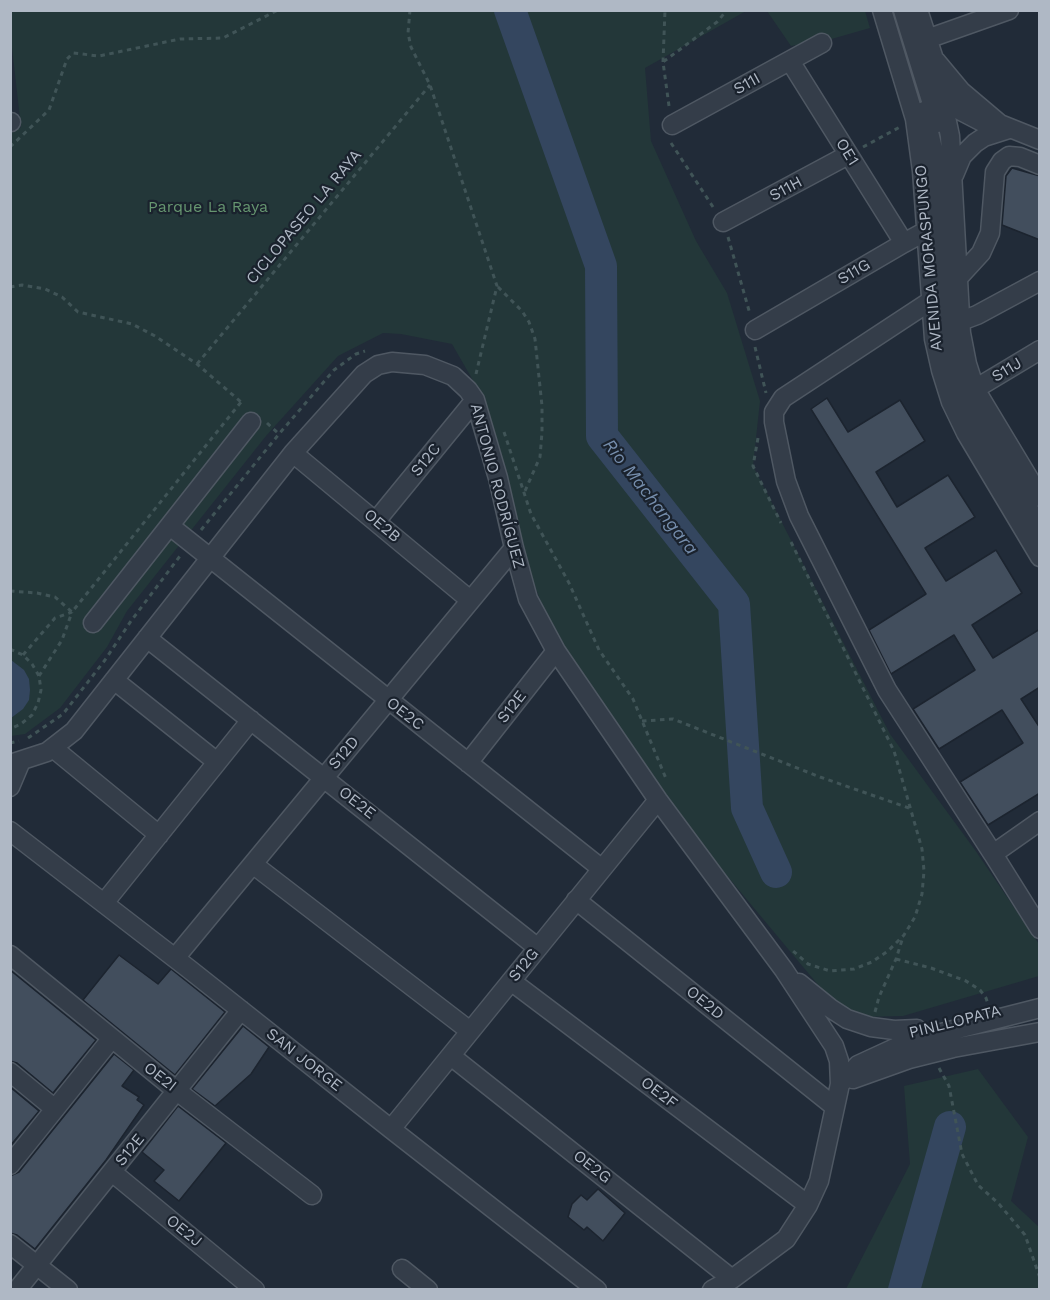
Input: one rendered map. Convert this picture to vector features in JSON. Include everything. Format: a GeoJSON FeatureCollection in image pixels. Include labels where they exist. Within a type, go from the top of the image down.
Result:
{"type":"FeatureCollection","features":[{"type":"Feature","properties":{"kind":"street","name":"AVENIDA MORASPUNGO"},"geometry":{"type":"LineString","coordinates":[[882,10],[915,119],[922,171],[944,227],[959,277],[961,321],[967,364],[975,389],[1032,470],[1040,496]]}},
{"type":"Feature","properties":{"kind":"street"},"geometry":{"type":"LineString","coordinates":[[891,10],[924,111],[933,149],[958,337],[968,377],[984,414],[1040,507]]}},
{"type":"Feature","properties":{"kind":"street"},"geometry":{"type":"LineString","coordinates":[[903,10],[945,152],[953,209],[944,227],[946,325],[949,353],[956,381],[968,408],[1040,528]]}},
{"type":"Feature","properties":{"kind":"street","name":"AVENIDA MORASPUNGO"},"geometry":{"type":"LineString","coordinates":[[918,10],[942,92],[954,175],[932,300],[934,339],[951,402],[966,433],[1040,557]]}},
{"type":"Feature","properties":{"kind":"street"},"geometry":{"type":"LineString","coordinates":[[1004,127],[962,91],[930,48],[1010,10]]}},
{"type":"Feature","properties":{"kind":"street","name":"S11I"},"geometry":{"type":"LineString","coordinates":[[672,125],[822,43]]}},
{"type":"Feature","properties":{"kind":"street","name":"OE1"},"geometry":{"type":"LineString","coordinates":[[790,61],[904,243]]}},
{"type":"Feature","properties":{"kind":"street"},"geometry":{"type":"LineString","coordinates":[[942,92],[961,111],[974,119],[1040,140]]}},
{"type":"Feature","properties":{"kind":"street"},"geometry":{"type":"LineString","coordinates":[[954,175],[963,156],[975,143],[1004,127]]}},
{"type":"Feature","properties":{"kind":"street","name":"S11H"},"geometry":{"type":"LineString","coordinates":[[723,222],[848,155]]}},
{"type":"Feature","properties":{"kind":"street"},"geometry":{"type":"LineString","coordinates":[[959,277],[981,252],[990,233],[995,172],[1002,161],[1009,156],[1020,157],[1040,165]]}},
{"type":"Feature","properties":{"kind":"street","name":"S11G"},"geometry":{"type":"LineString","coordinates":[[755,330],[904,243],[944,227]]}},
{"type":"Feature","properties":{"kind":"street"},"geometry":{"type":"LineString","coordinates":[[961,321],[977,315],[1040,281]]}},
{"type":"Feature","properties":{"kind":"street"},"geometry":{"type":"LineString","coordinates":[[932,300],[783,398],[774,412],[774,422],[786,481],[799,516],[882,680],[1040,928]]}},
{"type":"Feature","properties":{"kind":"street","name":"S11J"},"geometry":{"type":"LineString","coordinates":[[975,389],[1040,350]]}},
{"type":"Feature","properties":{"kind":"street","name":"ANTONIO RODRÍGUEZ"},"geometry":{"type":"LineString","coordinates":[[16,763],[47,752],[74,731],[293,453],[356,382],[378,365],[392,362],[425,364],[453,376],[475,400],[498,478],[528,599],[556,651],[658,800],[784,970],[834,1046],[840,1084],[819,1181],[808,1205],[786,1239],[732,1279],[711,1290]]}},
{"type":"Feature","properties":{"kind":"street","name":"S12C"},"geometry":{"type":"LineString","coordinates":[[376,521],[475,400]]}},
{"type":"Feature","properties":{"kind":"street"},"geometry":{"type":"LineString","coordinates":[[93,622],[255,417]]}},
{"type":"Feature","properties":{"kind":"street","name":"OE2B"},"geometry":{"type":"LineString","coordinates":[[293,453],[470,600]]}},
{"type":"Feature","properties":{"kind":"street","name":"OE2C"},"geometry":{"type":"LineString","coordinates":[[170,526],[211,556],[388,700],[602,869]]}},
{"type":"Feature","properties":{"kind":"street","name":"S12D"},"geometry":{"type":"LineString","coordinates":[[175,958],[514,548]]}},
{"type":"Feature","properties":{"kind":"street","name":"OE2E"},"geometry":{"type":"LineString","coordinates":[[147,638],[538,948]]}},
{"type":"Feature","properties":{"kind":"street","name":"S12E"},"geometry":{"type":"LineString","coordinates":[[468,763],[556,651]]}},
{"type":"Feature","properties":{"kind":"street"},"geometry":{"type":"LineString","coordinates":[[114,680],[217,762]]}},
{"type":"Feature","properties":{"kind":"street"},"geometry":{"type":"LineString","coordinates":[[104,903],[251,720]]}},
{"type":"Feature","properties":{"kind":"street"},"geometry":{"type":"LineString","coordinates":[[53,747],[159,835]]}},
{"type":"Feature","properties":{"kind":"street"},"geometry":{"type":"LineString","coordinates":[[10,787],[16,763]]}},
{"type":"Feature","properties":{"kind":"street","name":"S12G"},"geometry":{"type":"LineString","coordinates":[[391,1129],[658,800]]}},
{"type":"Feature","properties":{"kind":"street"},"geometry":{"type":"LineString","coordinates":[[993,854],[1036,830]]}},
{"type":"Feature","properties":{"kind":"street","name":"SAN JORGE"},"geometry":{"type":"LineString","coordinates":[[10,831],[597,1290]]}},
{"type":"Feature","properties":{"kind":"street"},"geometry":{"type":"LineString","coordinates":[[254,865],[470,1031]]}},
{"type":"Feature","properties":{"kind":"street","name":"OE2D"},"geometry":{"type":"LineString","coordinates":[[576,900],[834,1107]]}},
{"type":"Feature","properties":{"kind":"street","name":"OE2I"},"geometry":{"type":"LineString","coordinates":[[10,955],[177,1091],[312,1195]]}},
{"type":"Feature","properties":{"kind":"street","name":"ANTONIO RODRÍGUEZ"},"geometry":{"type":"LineString","coordinates":[[784,970],[847,1019],[871,1027],[894,1030],[917,1029]]}},
{"type":"Feature","properties":{"kind":"street","name":"OE2F"},"geometry":{"type":"LineString","coordinates":[[511,981],[808,1205]]}},
{"type":"Feature","properties":{"kind":"street","name":"PINLLOPATA"},"geometry":{"type":"LineString","coordinates":[[838,1061],[917,1029],[1040,1002]]}},
{"type":"Feature","properties":{"kind":"street"},"geometry":{"type":"LineString","coordinates":[[840,1084],[858,1065],[910,1041],[1040,1008]]}},
{"type":"Feature","properties":{"kind":"street","name":"S12E"},"geometry":{"type":"LineString","coordinates":[[17,1290],[241,1010]]}},
{"type":"Feature","properties":{"kind":"street"},"geometry":{"type":"LineString","coordinates":[[840,1084],[909,1059],[953,1048],[1040,1032]]}},
{"type":"Feature","properties":{"kind":"street"},"geometry":{"type":"LineString","coordinates":[[10,1165],[112,1038]]}},
{"type":"Feature","properties":{"kind":"street","name":"PINLLOPATA"},"geometry":{"type":"LineString","coordinates":[[840,1084],[935,1060],[1040,1038]]}},
{"type":"Feature","properties":{"kind":"street","name":"OE2G"},"geometry":{"type":"LineString","coordinates":[[451,1056],[732,1279]]}},
{"type":"Feature","properties":{"kind":"street"},"geometry":{"type":"LineString","coordinates":[[10,1072],[55,1109]]}},
{"type":"Feature","properties":{"kind":"street","name":"OE2J"},"geometry":{"type":"LineString","coordinates":[[112,1172],[255,1290]]}},
{"type":"Feature","properties":{"kind":"street"},"geometry":{"type":"LineString","coordinates":[[10,1244],[68,1290]]}},
{"type":"Feature","properties":{"kind":"street"},"geometry":{"type":"LineString","coordinates":[[402,1269],[428,1290]]}},
{"type":"Feature","properties":{"kind":"path"},"geometry":{"type":"LineString","coordinates":[[10,147],[49,110],[67,59],[73,53],[99,56],[180,39],[223,38],[278,10]]}},
{"type":"Feature","properties":{"kind":"path"},"geometry":{"type":"LineString","coordinates":[[410,10],[408,33],[411,47],[430,85],[497,286],[522,311],[535,339],[542,406],[542,432],[540,457],[524,493]]}},
{"type":"Feature","properties":{"kind":"path"},"geometry":{"type":"LineString","coordinates":[[663,62],[665,10]]}},
{"type":"Feature","properties":{"kind":"path","name":"CICLOPASEO LA RAYA"},"geometry":{"type":"LineString","coordinates":[[197,364],[430,85]]}},
{"type":"Feature","properties":{"kind":"path"},"geometry":{"type":"LineString","coordinates":[[848,155],[915,119]]}},
{"type":"Feature","properties":{"kind":"path"},"geometry":{"type":"LineString","coordinates":[[10,287],[22,285],[45,290],[62,297],[78,312],[132,324],[155,336],[197,364],[255,417],[279,434]]}},
{"type":"Feature","properties":{"kind":"path"},"geometry":{"type":"LineString","coordinates":[[476,376],[497,286]]}},
{"type":"Feature","properties":{"kind":"path"},"geometry":{"type":"LineString","coordinates":[[39,676],[62,640],[72,612],[241,402]]}},
{"type":"Feature","properties":{"kind":"path"},"geometry":{"type":"LineString","coordinates":[[10,591],[55,597],[72,612]]}},
{"type":"Feature","properties":{"kind":"path"},"geometry":{"type":"LineString","coordinates":[[23,655],[55,618],[72,612]]}},
{"type":"Feature","properties":{"kind":"path"},"geometry":{"type":"LineString","coordinates":[[10,650],[23,655],[32,664],[39,676],[41,690],[32,715],[10,729]]}},
{"type":"Feature","properties":{"kind":"path"},"geometry":{"type":"LineString","coordinates":[[642,720],[673,719],[820,777],[909,808]]}},
{"type":"Feature","properties":{"kind":"path"},"geometry":{"type":"LineString","coordinates":[[871,1027],[879,997],[904,935]]}},
{"type":"Feature","properties":{"kind":"path"},"geometry":{"type":"LineString","coordinates":[[896,959],[931,968],[966,981],[980,990],[987,998],[990,1013]]}},
{"type":"Feature","properties":{"kind":"path"},"geometry":{"type":"LineString","coordinates":[[935,1060],[949,1086],[962,1154],[978,1185],[999,1204],[1024,1235],[1040,1278]]}},
{"type":"Feature","properties":{"kind":"green space","name":"Parque La Raya"},"geometry":{"type":"Polygon","coordinates":[[[11,11],[746,11],[645,68],[651,141],[696,241],[727,293],[760,401],[753,466],[890,734],[975,850],[1039,944],[1039,976],[903,1016],[860,1017],[824,992],[663,799],[559,649],[518,542],[486,403],[452,344],[401,334],[383,333],[338,356],[266,436],[127,611],[107,647],[60,708],[25,734],[11,736],[10,133],[21,127],[11,39],[11,11]]]}},
{"type":"Feature","properties":{"kind":"green space"},"geometry":{"type":"Polygon","coordinates":[[[767,11],[865,11],[870,28],[828,40],[791,46],[767,11]]]}},
{"type":"Feature","properties":{"kind":"green space"},"geometry":{"type":"Polygon","coordinates":[[[978,1069],[1028,1137],[1011,1201],[1039,1227],[1039,1289],[846,1289],[910,1164],[904,1086],[978,1069]]]}},
{"type":"Feature","properties":{"kind":"water"},"geometry":{"type":"Polygon","coordinates":[[[11,660],[24,670],[29,679],[30,690],[29,700],[23,709],[11,718],[11,660]]]}},
{"type":"Feature","properties":{"kind":"building"},"geometry":{"type":"Polygon","coordinates":[[[1012,168],[1040,176],[1040,240],[1002,225],[1006,176],[1012,168]]]}},
{"type":"Feature","properties":{"kind":"building"},"geometry":{"type":"Polygon","coordinates":[[[827,398],[848,432],[900,400],[925,441],[876,472],[897,507],[948,475],[975,517],[925,548],[946,581],[996,550],[1022,593],[972,625],[993,658],[1040,629],[1040,687],[1021,699],[1040,728],[1040,793],[988,825],[960,782],[1023,743],[1002,710],[939,749],[913,709],[975,670],[954,635],[891,674],[869,630],[926,594],[811,409],[827,398]]]}},
{"type":"Feature","properties":{"kind":"building"},"geometry":{"type":"Polygon","coordinates":[[[119,955],[158,984],[171,969],[225,1012],[175,1075],[83,1000],[119,955]]]}},
{"type":"Feature","properties":{"kind":"building"},"geometry":{"type":"Polygon","coordinates":[[[10,970],[96,1040],[53,1093],[17,1063],[10,1061],[10,970]]]}},
{"type":"Feature","properties":{"kind":"building"},"geometry":{"type":"Polygon","coordinates":[[[243,1026],[269,1047],[251,1074],[215,1106],[192,1089],[243,1026]]]}},
{"type":"Feature","properties":{"kind":"building"},"geometry":{"type":"Polygon","coordinates":[[[114,1054],[134,1070],[122,1086],[139,1097],[137,1100],[144,1105],[106,1160],[35,1249],[17,1235],[10,1233],[10,1176],[19,1172],[114,1054]]]}},
{"type":"Feature","properties":{"kind":"building"},"geometry":{"type":"Polygon","coordinates":[[[10,1087],[39,1111],[10,1146],[10,1087]]]}},
{"type":"Feature","properties":{"kind":"building"},"geometry":{"type":"Polygon","coordinates":[[[178,1106],[226,1143],[179,1201],[154,1181],[164,1170],[142,1152],[178,1106]]]}},
{"type":"Feature","properties":{"kind":"building"},"geometry":{"type":"Polygon","coordinates":[[[598,1189],[625,1213],[603,1241],[587,1227],[584,1230],[568,1217],[572,1204],[581,1195],[587,1200],[598,1189]]]}},
{"type":"Feature","properties":{"kind":"waterway","name":"Rio Machangara"},"geometry":{"type":"LineString","coordinates":[[510,10],[601,266],[602,436],[734,604],[747,808],[776,872]]}},
{"type":"Feature","properties":{"kind":"waterway"},"geometry":{"type":"LineString","coordinates":[[904,1290],[950,1127]]}}]}
